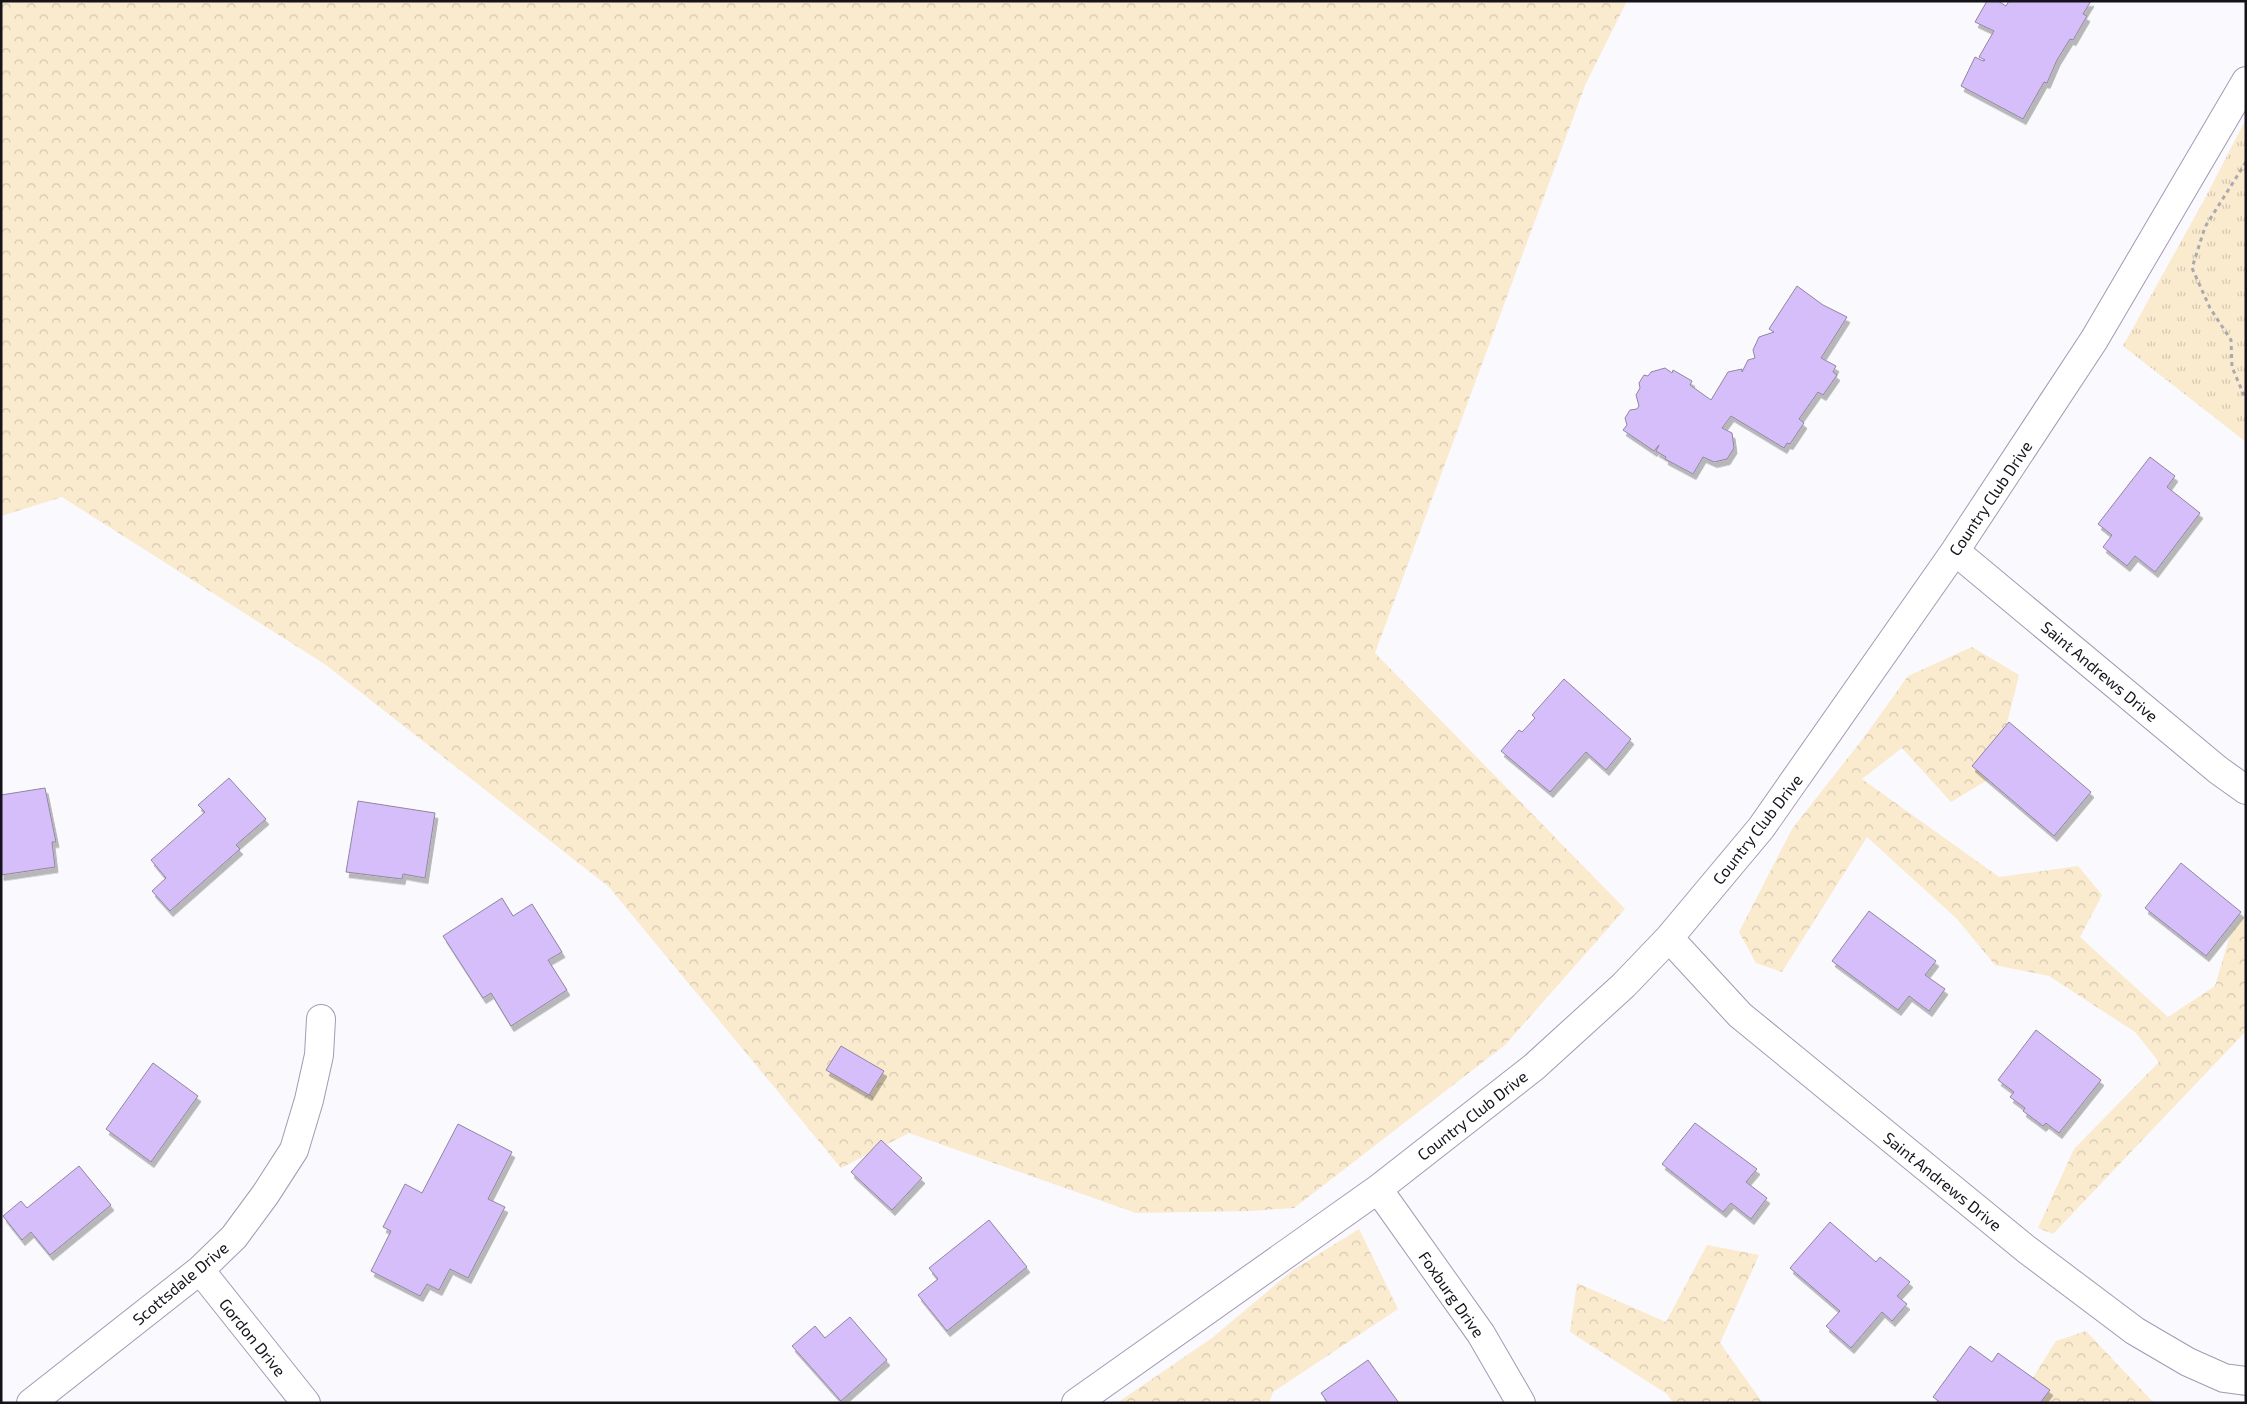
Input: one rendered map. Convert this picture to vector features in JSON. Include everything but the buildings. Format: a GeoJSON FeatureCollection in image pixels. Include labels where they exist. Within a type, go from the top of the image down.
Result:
{"type":"FeatureCollection","features":[{"type":"Feature","properties":{"kind":"street","name":"Country Club Drive"},"geometry":{"type":"LineString","coordinates":[[1076,1403],[1378,1188],[1534,1067],[1624,985],[1668,938],[1761,828],[1955,551],[2094,340],[2246,81]]}},
{"type":"Feature","properties":{"kind":"street","name":"Saint Andrews Drive"},"geometry":{"type":"LineString","coordinates":[[1955,551],[2218,770],[2246,790]]}},
{"type":"Feature","properties":{"kind":"street","name":"Saint Andrews Drive"},"geometry":{"type":"LineString","coordinates":[[1668,938],[1740,1015],[2026,1248],[2135,1331],[2188,1362],[2224,1378],[2246,1381]]}},
{"type":"Feature","properties":{"kind":"street","name":"Scottsdale Drive"},"geometry":{"type":"LineString","coordinates":[[31,1403],[200,1270],[234,1238],[266,1195],[294,1150],[315,1073],[321,1019]]}},
{"type":"Feature","properties":{"kind":"street","name":"Foxburg Drive"},"geometry":{"type":"LineString","coordinates":[[1378,1188],[1481,1334],[1521,1403]]}},
{"type":"Feature","properties":{"kind":"street","name":"Gordon Drive"},"geometry":{"type":"LineString","coordinates":[[200,1270],[306,1403]]}},
{"type":"Feature","properties":{"kind":"path"},"geometry":{"type":"LineString","coordinates":[[2246,162],[2206,227],[2192,268],[2210,308],[2231,340],[2232,367],[2246,400]]}},
{"type":"Feature","properties":{"kind":"green space"},"geometry":{"type":"Polygon","coordinates":[[[1,1],[1627,1],[1586,83],[1375,653],[1625,909],[1505,1045],[1294,1208],[1249,1211],[1136,1213],[909,1133],[841,1168],[609,887],[326,665],[62,497],[1,516],[1,1]]]}},
{"type":"Feature","properties":{"kind":"green space"},"geometry":{"type":"Polygon","coordinates":[[[2246,119],[2246,442],[2123,346],[2203,202],[2246,119]]]}},
{"type":"Feature","properties":{"kind":"green space"},"geometry":{"type":"Polygon","coordinates":[[[1972,647],[2019,675],[1994,776],[1951,802],[1902,748],[1862,779],[1999,877],[2078,866],[2102,895],[2080,937],[2168,1017],[2215,986],[2230,935],[2246,913],[2246,1031],[2053,1234],[2038,1228],[2074,1149],[2159,1062],[2135,1032],[2049,976],[1995,965],[1957,919],[1867,837],[1782,972],[1756,963],[1739,932],[1792,829],[1865,736],[1908,676],[1972,647]]]}},
{"type":"Feature","properties":{"kind":"green space"},"geometry":{"type":"Polygon","coordinates":[[[1359,1229],[1398,1309],[1273,1392],[1269,1403],[1117,1403],[1212,1338],[1293,1270],[1359,1229]]]}},
{"type":"Feature","properties":{"kind":"green space"},"geometry":{"type":"Polygon","coordinates":[[[1707,1245],[1759,1255],[1720,1343],[1763,1403],[1673,1403],[1667,1394],[1570,1332],[1577,1283],[1666,1322],[1707,1245]]]}},
{"type":"Feature","properties":{"kind":"green space"},"geometry":{"type":"Polygon","coordinates":[[[2086,1331],[2154,1403],[2017,1403],[2056,1341],[2086,1331]]]}}]}
